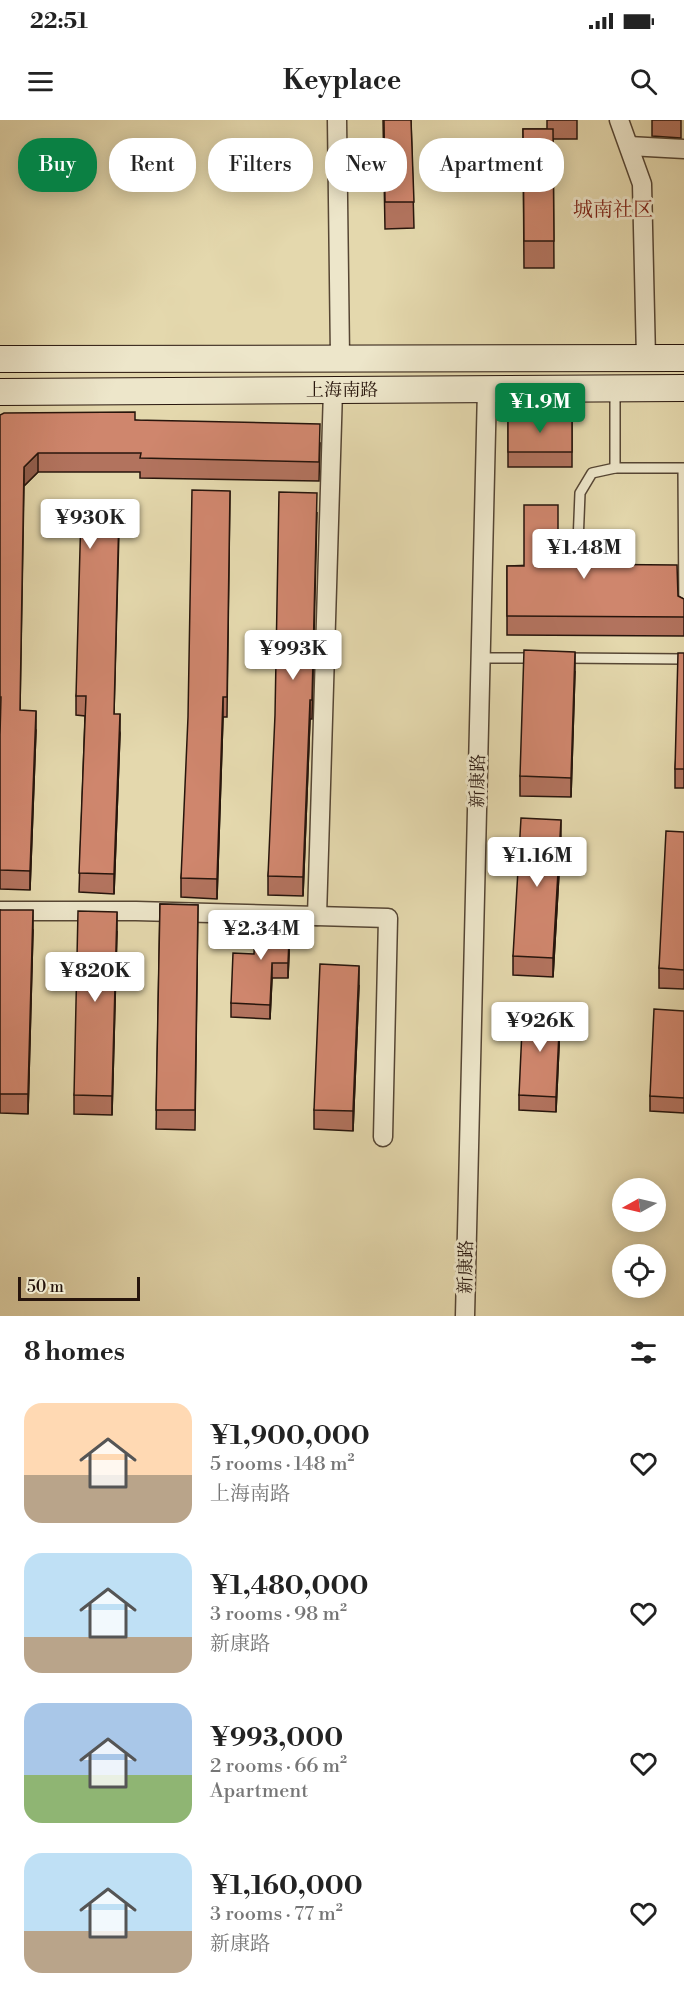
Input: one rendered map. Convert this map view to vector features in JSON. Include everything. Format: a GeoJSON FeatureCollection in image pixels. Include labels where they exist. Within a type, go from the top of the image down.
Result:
{"type":"FeatureCollection","features":[{"type":"Feature","properties":{"kind":"main road","name":"上海南路"},"geometry":{"type":"LineString","coordinates":[[0,359],[684,358]]}},
{"type":"Feature","properties":{"kind":"main road","name":"上海南路"},"geometry":{"type":"LineString","coordinates":[[0,392],[684,388]]}},
{"type":"Feature","properties":{"kind":"street"},"geometry":{"type":"LineString","coordinates":[[338,120],[340,357]]}},
{"type":"Feature","properties":{"kind":"street"},"geometry":{"type":"LineString","coordinates":[[620,120],[642,184],[646,358]]}},
{"type":"Feature","properties":{"kind":"street"},"geometry":{"type":"LineString","coordinates":[[629,146],[684,149]]}},
{"type":"Feature","properties":{"kind":"street","name":"新康路"},"geometry":{"type":"LineString","coordinates":[[465,1316],[487,389]]}},
{"type":"Feature","properties":{"kind":"street"},"geometry":{"type":"LineString","coordinates":[[317,916],[333,390]]}},
{"type":"Feature","properties":{"kind":"street"},"geometry":{"type":"LineString","coordinates":[[0,911],[136,911],[388,918],[383,1137]]}},
{"type":"Feature","properties":{"kind":"lane"},"geometry":{"type":"LineString","coordinates":[[615,388],[615,468]]}},
{"type":"Feature","properties":{"kind":"lane"},"geometry":{"type":"LineString","coordinates":[[591,575],[577,568],[580,493],[592,473],[615,468],[683,468],[684,612]]}},
{"type":"Feature","properties":{"kind":"lane"},"geometry":{"type":"LineString","coordinates":[[672,573],[684,573]]}},
{"type":"Feature","properties":{"kind":"lane"},"geometry":{"type":"LineString","coordinates":[[481,658],[541,658]]}},
{"type":"Feature","properties":{"kind":"lane"},"geometry":{"type":"LineString","coordinates":[[552,658],[684,658]]}},
{"type":"Feature","properties":{"kind":"building"},"geometry":{"type":"Polygon","coordinates":[[[384,120],[411,120],[414,202],[385,202],[385,192],[407,192],[407,138],[384,138],[384,120]]]}},
{"type":"Feature","properties":{"kind":"building"},"geometry":{"type":"Polygon","coordinates":[[[523,129],[553,129],[553,138],[523,138],[523,129]]]}},
{"type":"Feature","properties":{"kind":"building"},"geometry":{"type":"Polygon","coordinates":[[[524,192],[554,192],[554,241],[524,241],[524,192]]]}},
{"type":"Feature","properties":{"kind":"building"},"geometry":{"type":"Polygon","coordinates":[[[135,412],[135,420],[320,424],[319,462],[140,458],[141,453],[38,453],[24,467],[20,710],[36,711],[30,871],[0,870],[0,415],[4,413],[135,412]]]}},
{"type":"Feature","properties":{"kind":"building"},"geometry":{"type":"Polygon","coordinates":[[[508,415],[572,415],[572,452],[508,452],[508,415]]]}},
{"type":"Feature","properties":{"kind":"building"},"geometry":{"type":"Polygon","coordinates":[[[192,490],[230,491],[227,697],[223,697],[217,879],[181,878],[188,717],[192,490]]]}},
{"type":"Feature","properties":{"kind":"building"},"geometry":{"type":"Polygon","coordinates":[[[279,492],[317,493],[312,700],[310,700],[303,877],[268,876],[275,715],[279,492]]]}},
{"type":"Feature","properties":{"kind":"building"},"geometry":{"type":"Polygon","coordinates":[[[524,505],[558,505],[558,564],[677,565],[678,596],[684,599],[684,617],[507,616],[507,566],[524,566],[524,505]]]}},
{"type":"Feature","properties":{"kind":"building"},"geometry":{"type":"Polygon","coordinates":[[[81,512],[119,513],[114,714],[120,714],[114,874],[79,873],[86,696],[76,696],[81,512]]]}},
{"type":"Feature","properties":{"kind":"building"},"geometry":{"type":"Polygon","coordinates":[[[524,650],[575,652],[571,778],[520,776],[524,650]]]}},
{"type":"Feature","properties":{"kind":"building"},"geometry":{"type":"Polygon","coordinates":[[[678,653],[684,653],[684,769],[675,769],[678,653]]]}},
{"type":"Feature","properties":{"kind":"building"},"geometry":{"type":"Polygon","coordinates":[[[521,818],[561,820],[553,958],[513,956],[521,818]]]}},
{"type":"Feature","properties":{"kind":"building"},"geometry":{"type":"Polygon","coordinates":[[[666,831],[684,832],[684,970],[659,968],[666,831]]]}},
{"type":"Feature","properties":{"kind":"building"},"geometry":{"type":"Polygon","coordinates":[[[160,904],[198,905],[195,1110],[156,1110],[160,904]]]}},
{"type":"Feature","properties":{"kind":"building"},"geometry":{"type":"Polygon","coordinates":[[[0,910],[33,910],[28,1094],[0,1094],[0,910]]]}},
{"type":"Feature","properties":{"kind":"building"},"geometry":{"type":"Polygon","coordinates":[[[78,911],[117,912],[112,1096],[74,1095],[78,911]]]}},
{"type":"Feature","properties":{"kind":"building"},"geometry":{"type":"Polygon","coordinates":[[[256,914],[290,916],[288,963],[272,963],[270,1005],[231,1003],[233,953],[254,954],[256,914]]]}},
{"type":"Feature","properties":{"kind":"building"},"geometry":{"type":"Polygon","coordinates":[[[320,964],[359,966],[353,1111],[314,1110],[320,964]]]}},
{"type":"Feature","properties":{"kind":"building"},"geometry":{"type":"Polygon","coordinates":[[[523,1008],[560,1010],[556,1097],[519,1095],[523,1008]]]}},
{"type":"Feature","properties":{"kind":"building"},"geometry":{"type":"Polygon","coordinates":[[[654,1009],[684,1011],[684,1098],[650,1096],[654,1009]]]}},
{"type":"Feature","properties":{"kind":"district","name":"城南社区"},"geometry":{"type":"Point","coordinates":[613,210]}}]}
